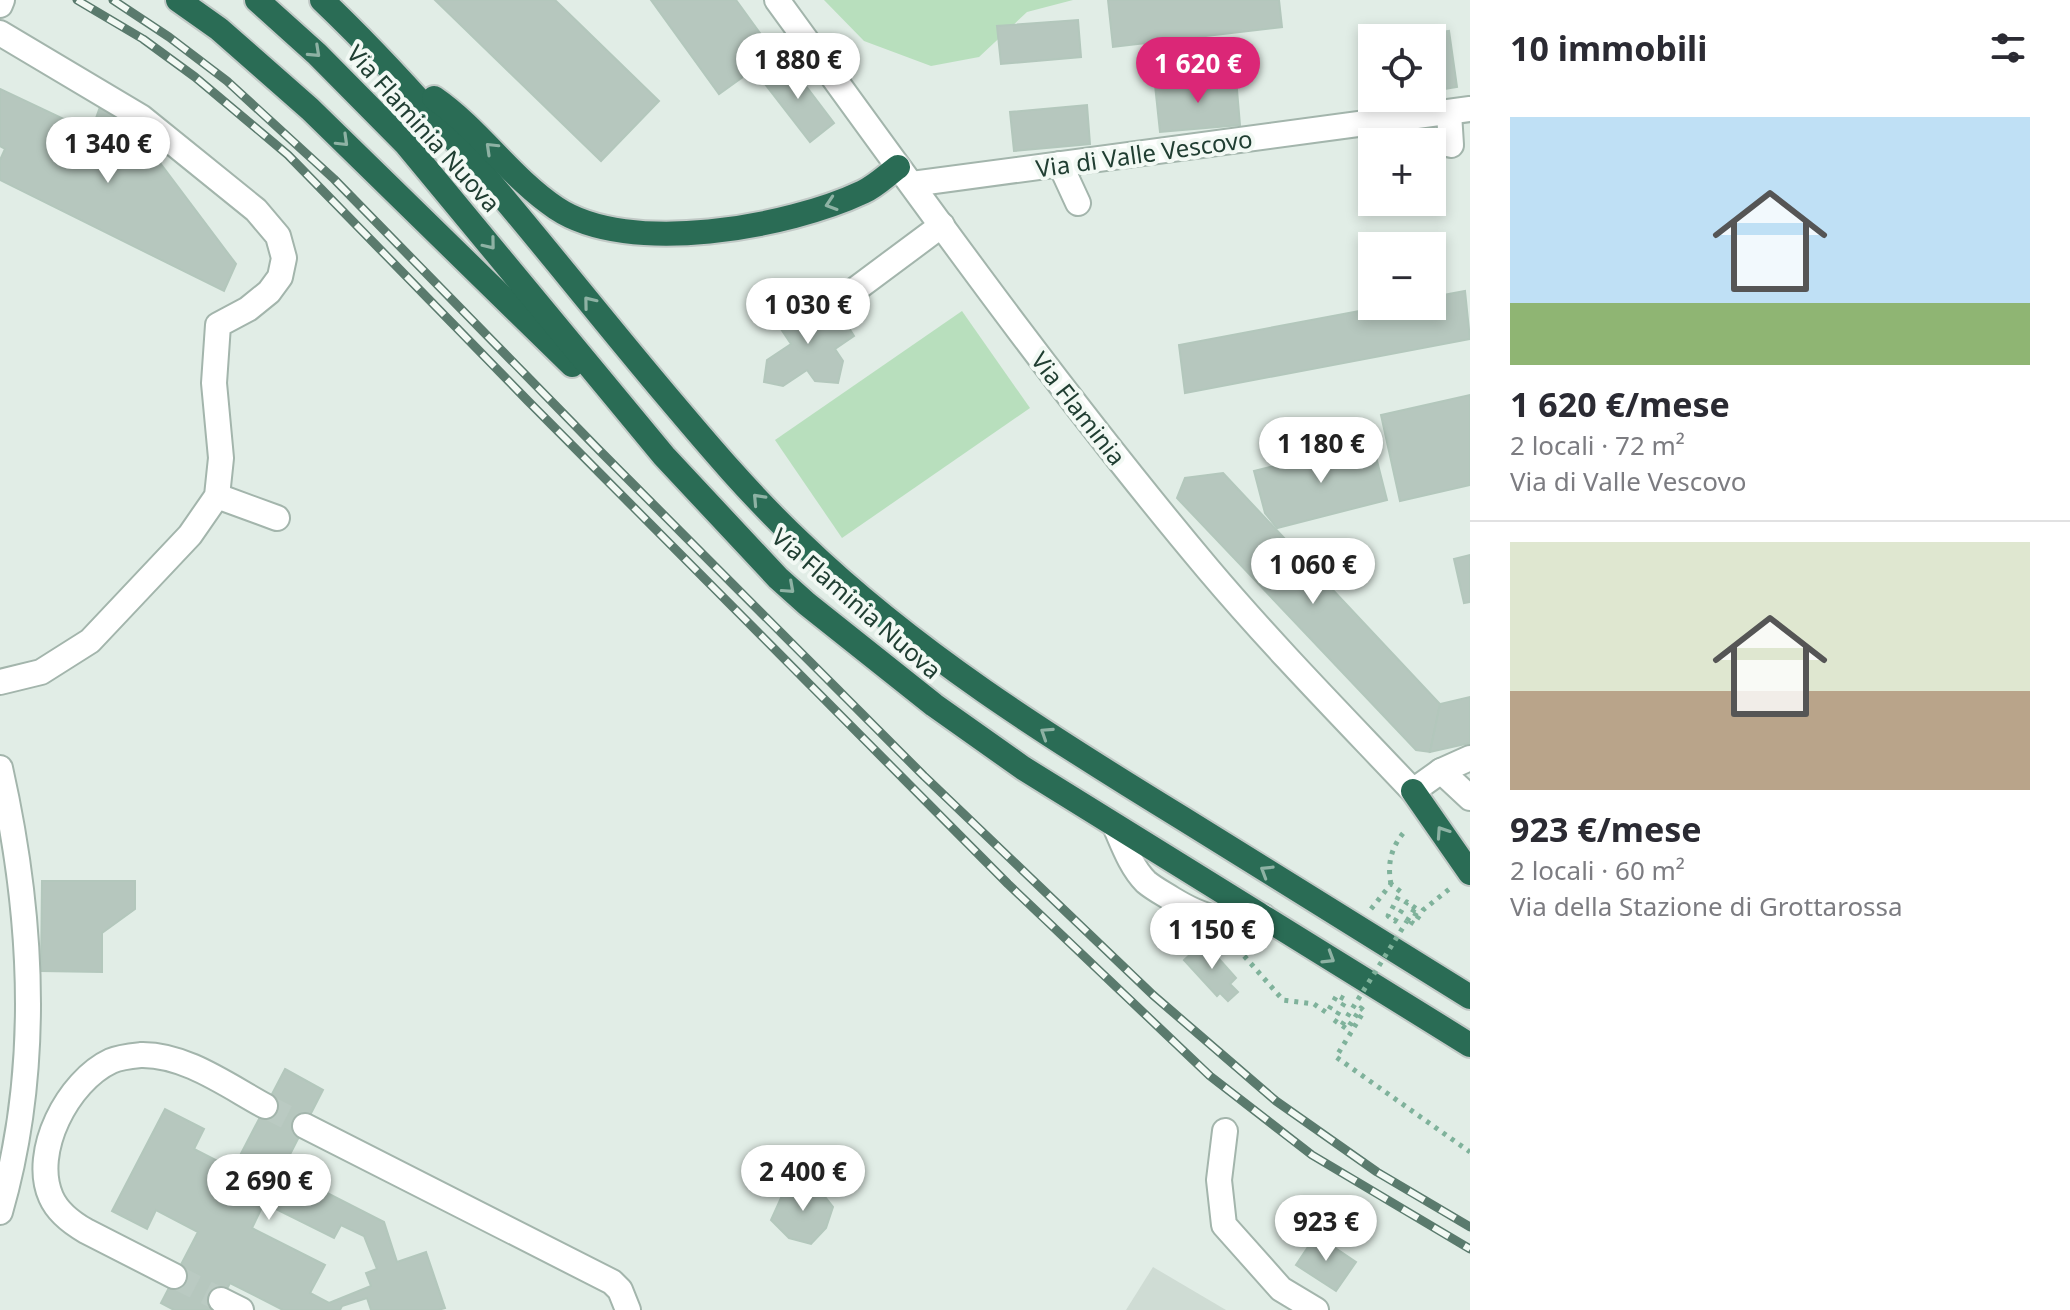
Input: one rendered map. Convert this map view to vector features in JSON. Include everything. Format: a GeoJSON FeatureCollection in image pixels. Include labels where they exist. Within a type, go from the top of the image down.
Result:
{"type":"FeatureCollection","features":[{"type":"Feature","properties":{"kind":"highway"},"geometry":{"type":"LineString","coordinates":[[178,0],[268,70],[664,456]]}},
{"type":"Feature","properties":{"kind":"highway","name":"Via Flaminia Nuova"},"geometry":{"type":"LineString","coordinates":[[257,0],[317,54],[406,144],[664,456],[778,578],[831,624],[977,737],[1470,1045]]}},
{"type":"Feature","properties":{"kind":"highway","name":"Via Flaminia Nuova"},"geometry":{"type":"LineString","coordinates":[[322,0],[390,66],[494,185],[724,463],[830,570],[924,647],[1003,705],[1470,997]]}},
{"type":"Feature","properties":{"kind":"highway"},"geometry":{"type":"LineString","coordinates":[[390,66],[441,102],[557,209],[588,225],[628,234],[739,229],[834,204],[905,175]]}},
{"type":"Feature","properties":{"kind":"highway"},"geometry":{"type":"LineString","coordinates":[[1413,791],[1470,873]]}},
{"type":"Feature","properties":{"kind":"street","name":"Via Flaminia"},"geometry":{"type":"LineString","coordinates":[[777,0],[1088,422],[1246,613],[1413,791]]}},
{"type":"Feature","properties":{"kind":"street"},"geometry":{"type":"LineString","coordinates":[[0,33],[141,117],[256,210],[278,236],[284,258],[280,277],[269,292],[248,309],[218,325],[214,383],[221,458],[217,496],[190,535],[90,641],[41,672],[0,682]]}},
{"type":"Feature","properties":{"kind":"street","name":"Via di Valle Vescovo"},"geometry":{"type":"LineString","coordinates":[[905,175],[1060,164],[1459,111]]}},
{"type":"Feature","properties":{"kind":"street"},"geometry":{"type":"LineString","coordinates":[[1451,145],[1459,111]]}},
{"type":"Feature","properties":{"kind":"street"},"geometry":{"type":"LineString","coordinates":[[1060,164],[1078,203]]}},
{"type":"Feature","properties":{"kind":"street"},"geometry":{"type":"LineString","coordinates":[[848,295],[942,225]]}},
{"type":"Feature","properties":{"kind":"street"},"geometry":{"type":"LineString","coordinates":[[217,496],[277,518]]}},
{"type":"Feature","properties":{"kind":"street"},"geometry":{"type":"LineString","coordinates":[[1413,791],[1441,771],[1470,758]]}},
{"type":"Feature","properties":{"kind":"street"},"geometry":{"type":"LineString","coordinates":[[0,768],[16,843],[29,1009],[19,1127],[0,1212]]}},
{"type":"Feature","properties":{"kind":"street"},"geometry":{"type":"LineString","coordinates":[[1441,771],[1470,798]]}},
{"type":"Feature","properties":{"kind":"street"},"geometry":{"type":"LineString","coordinates":[[1115,826],[1132,863],[1145,881],[1201,916],[1263,916]]}},
{"type":"Feature","properties":{"kind":"street"},"geometry":{"type":"LineString","coordinates":[[174,1276],[72,1223],[55,1205],[46,1167],[51,1138],[62,1113],[90,1074],[111,1061],[144,1055],[162,1057],[198,1070],[265,1106]]}},
{"type":"Feature","properties":{"kind":"street"},"geometry":{"type":"LineString","coordinates":[[305,1126],[612,1282],[620,1290],[628,1310]]}},
{"type":"Feature","properties":{"kind":"street"},"geometry":{"type":"LineString","coordinates":[[1225,1131],[1219,1180],[1224,1225],[1281,1289],[1316,1310]]}},
{"type":"Feature","properties":{"kind":"path"},"geometry":{"type":"LineString","coordinates":[[1388,916],[1401,892],[1391,884],[1391,855],[1405,831]]}},
{"type":"Feature","properties":{"kind":"path"},"geometry":{"type":"LineString","coordinates":[[1395,921],[1407,902],[1418,910],[1411,922],[1414,924],[1423,910],[1470,873]]}},
{"type":"Feature","properties":{"kind":"path"},"geometry":{"type":"LineString","coordinates":[[1356,927],[1391,884]]}},
{"type":"Feature","properties":{"kind":"path"},"geometry":{"type":"LineString","coordinates":[[1342,1025],[1415,908]]}},
{"type":"Feature","properties":{"kind":"path"},"geometry":{"type":"LineString","coordinates":[[1216,918],[1221,930],[1283,1000],[1314,1004],[1327,1013],[1337,995]]}},
{"type":"Feature","properties":{"kind":"path"},"geometry":{"type":"LineString","coordinates":[[1346,1000],[1334,1020],[1347,1029],[1362,1010],[1336,1057],[1470,1152]]}},
{"type":"Feature","properties":{"kind":"shaded area"},"geometry":{"type":"Polygon","coordinates":[[[1153,1267],[1226,1310],[1126,1310],[1153,1267]]]}},
{"type":"Feature","properties":{"kind":"green space"},"geometry":{"type":"Polygon","coordinates":[[[824,0],[1073,0],[1027,12],[979,57],[931,66],[864,41],[824,0]]]}},
{"type":"Feature","properties":{"kind":"green space"},"geometry":{"type":"Polygon","coordinates":[[[962,311],[1030,408],[842,538],[775,440],[962,311]]]}},
{"type":"Feature","properties":{"kind":"building"},"geometry":{"type":"Polygon","coordinates":[[[435,0],[555,0],[659,101],[601,161],[435,0]]]}},
{"type":"Feature","properties":{"kind":"building"},"geometry":{"type":"Polygon","coordinates":[[[651,0],[736,0],[775,54],[719,94],[651,0]]]}},
{"type":"Feature","properties":{"kind":"building"},"geometry":{"type":"Polygon","coordinates":[[[1108,0],[1279,0],[1282,27],[1113,47],[1108,0]]]}},
{"type":"Feature","properties":{"kind":"building"},"geometry":{"type":"Polygon","coordinates":[[[1078,20],[1081,57],[1001,64],[997,26],[1078,20]]]}},
{"type":"Feature","properties":{"kind":"building"},"geometry":{"type":"Polygon","coordinates":[[[1446,31],[1449,31],[1457,87],[1446,89],[1446,31]]]}},
{"type":"Feature","properties":{"kind":"building"},"geometry":{"type":"Polygon","coordinates":[[[787,61],[834,123],[810,142],[762,80],[787,61]]]}},
{"type":"Feature","properties":{"kind":"building"},"geometry":{"type":"Polygon","coordinates":[[[1236,78],[1240,125],[1160,132],[1155,85],[1236,78]]]}},
{"type":"Feature","properties":{"kind":"building"},"geometry":{"type":"Polygon","coordinates":[[[0,89],[91,132],[100,107],[130,123],[236,264],[224,291],[0,180],[0,160],[5,149],[0,146],[0,89]]]}},
{"type":"Feature","properties":{"kind":"building"},"geometry":{"type":"Polygon","coordinates":[[[1087,105],[1090,144],[1014,151],[1010,112],[1087,105]]]}},
{"type":"Feature","properties":{"kind":"building"},"geometry":{"type":"Polygon","coordinates":[[[1465,291],[1470,339],[1185,393],[1179,345],[1358,311],[1358,320],[1446,320],[1446,294],[1465,291]]]}},
{"type":"Feature","properties":{"kind":"building"},"geometry":{"type":"Polygon","coordinates":[[[783,301],[806,304],[818,324],[838,311],[854,336],[835,349],[843,361],[838,383],[815,381],[807,370],[783,386],[764,382],[767,360],[791,344],[777,323],[783,301]]]}},
{"type":"Feature","properties":{"kind":"building"},"geometry":{"type":"Polygon","coordinates":[[[1470,395],[1470,485],[1400,501],[1381,415],[1470,395]]]}},
{"type":"Feature","properties":{"kind":"building"},"geometry":{"type":"Polygon","coordinates":[[[1372,441],[1387,500],[1277,528],[1265,513],[1254,471],[1372,441]]]}},
{"type":"Feature","properties":{"kind":"building"},"geometry":{"type":"Polygon","coordinates":[[[1223,473],[1440,704],[1430,752],[1416,750],[1177,498],[1185,478],[1223,473]]]}},
{"type":"Feature","properties":{"kind":"building"},"geometry":{"type":"Polygon","coordinates":[[[1470,555],[1470,602],[1464,603],[1454,559],[1470,555]]]}},
{"type":"Feature","properties":{"kind":"building"},"geometry":{"type":"Polygon","coordinates":[[[1470,697],[1470,743],[1430,752],[1440,704],[1470,697]]]}},
{"type":"Feature","properties":{"kind":"building"},"geometry":{"type":"Polygon","coordinates":[[[42,881],[135,881],[135,909],[102,933],[102,972],[41,971],[42,881]]]}},
{"type":"Feature","properties":{"kind":"building"},"geometry":{"type":"Polygon","coordinates":[[[1204,942],[1236,978],[1230,984],[1238,992],[1228,1001],[1220,993],[1217,996],[1184,960],[1204,942]]]}},
{"type":"Feature","properties":{"kind":"building"},"geometry":{"type":"Polygon","coordinates":[[[285,1069],[323,1090],[282,1170],[384,1222],[397,1262],[426,1252],[445,1308],[371,1310],[367,1298],[342,1306],[340,1310],[283,1310],[230,1283],[216,1310],[174,1310],[161,1303],[198,1232],[156,1210],[147,1229],[112,1211],[165,1109],[204,1129],[194,1149],[233,1169],[285,1069]],[[264,1203],[252,1228],[325,1265],[310,1293],[329,1303],[371,1286],[366,1273],[377,1269],[364,1236],[341,1225],[334,1238],[264,1203]]]}},
{"type":"Feature","properties":{"kind":"building"},"geometry":{"type":"Polygon","coordinates":[[[805,1184],[822,1193],[833,1207],[826,1228],[811,1244],[789,1238],[771,1220],[785,1189],[805,1184]]]}},
{"type":"Feature","properties":{"kind":"building"},"geometry":{"type":"Polygon","coordinates":[[[1316,1235],[1356,1262],[1336,1291],[1296,1265],[1316,1235]]]}},
{"type":"Feature","properties":{"kind":"tunnel"},"geometry":{"type":"LineString","coordinates":[[265,1106],[305,1126]]}},
{"type":"Feature","properties":{"kind":"tunnel"},"geometry":{"type":"LineString","coordinates":[[174,1276],[221,1300]]}},
{"type":"Feature","properties":{"kind":"railway"},"geometry":{"type":"LineString","coordinates":[[77,0],[143,39],[195,77],[288,155],[1008,884],[1210,1076],[1312,1155],[1470,1249]]}},
{"type":"Feature","properties":{"kind":"railway"},"geometry":{"type":"LineString","coordinates":[[113,0],[227,81],[334,179],[924,776],[1153,995],[1276,1101],[1377,1172],[1470,1227]]}}]}
